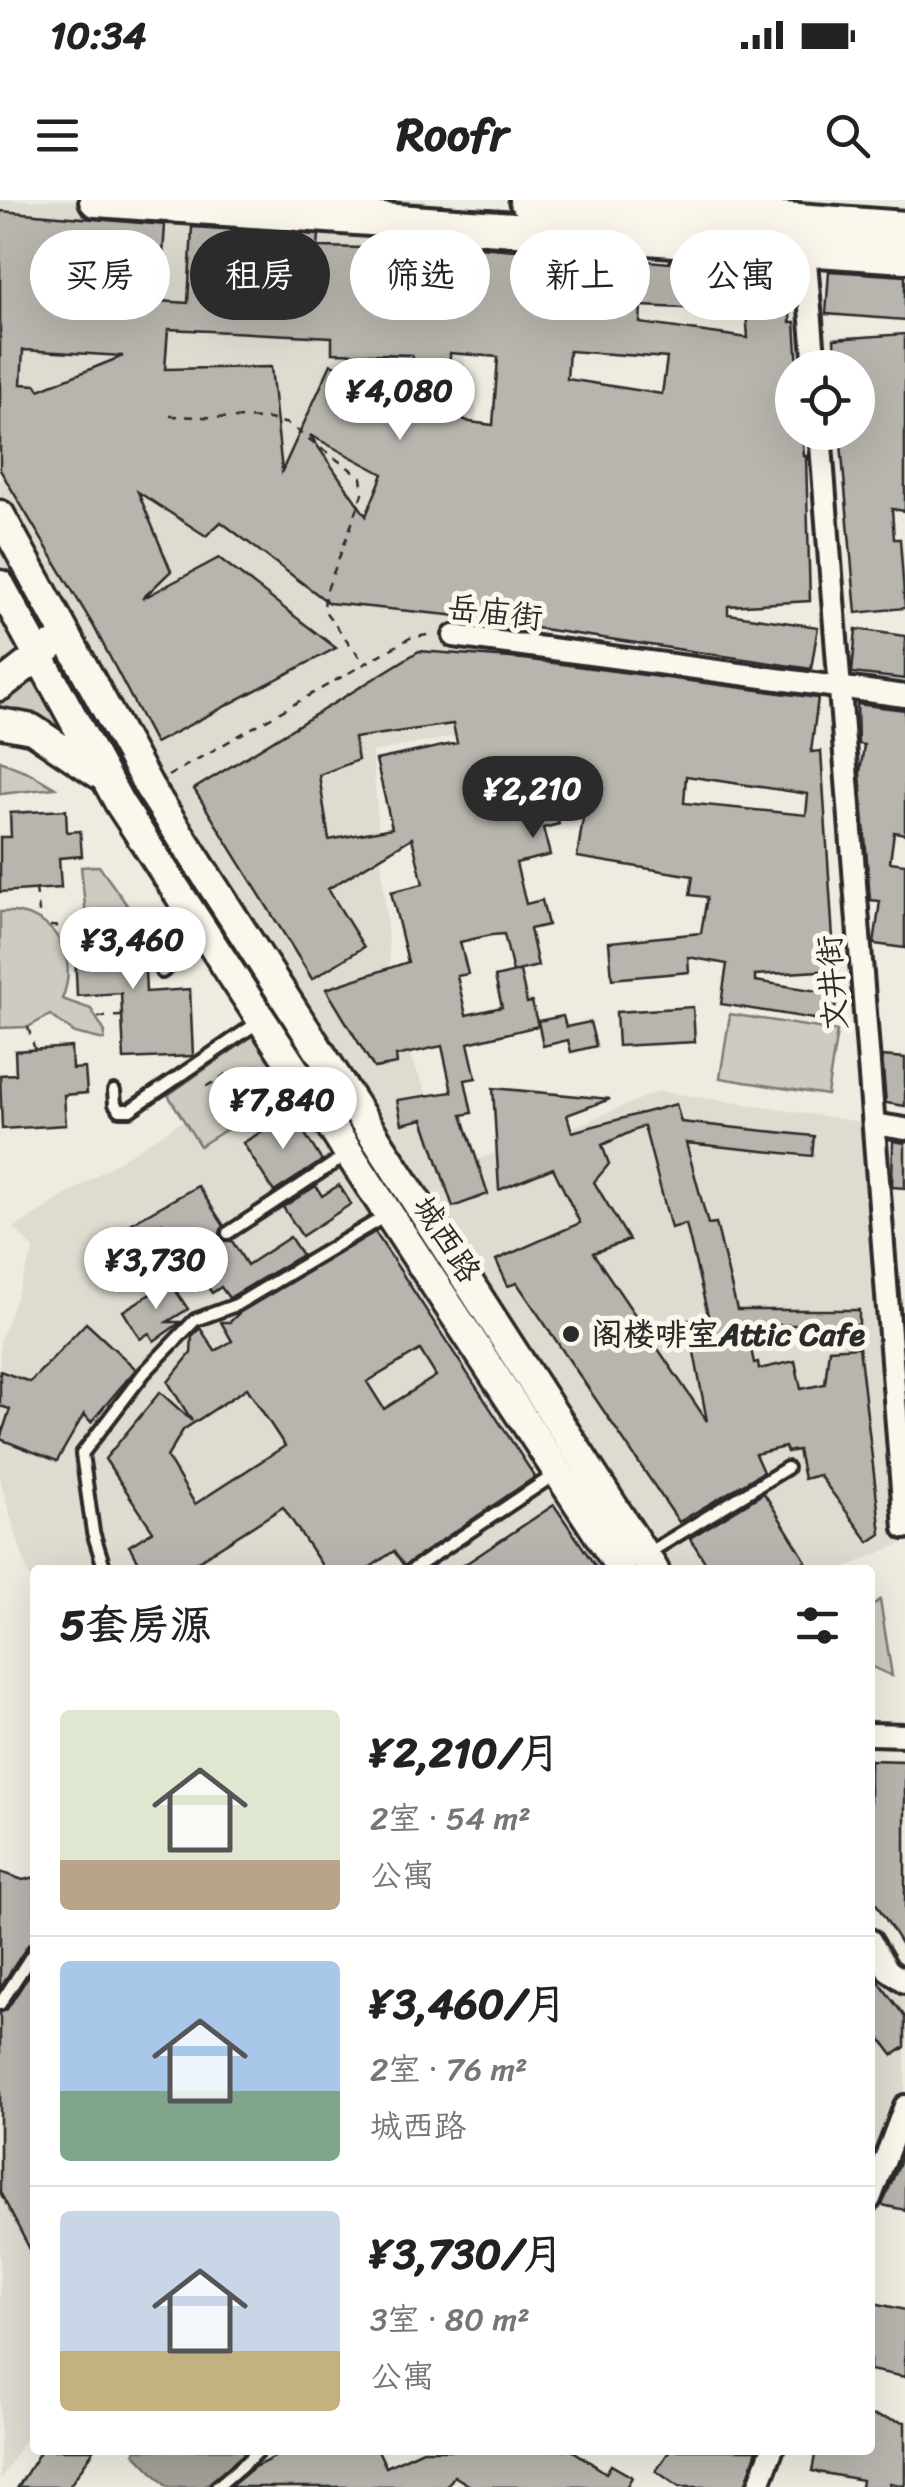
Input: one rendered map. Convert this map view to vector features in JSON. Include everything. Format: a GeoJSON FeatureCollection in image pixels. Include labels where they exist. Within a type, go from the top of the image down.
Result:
{"type":"FeatureCollection","features":[{"type":"Feature","properties":{"kind":"highway"},"geometry":{"type":"LineString","coordinates":[[96,200],[905,228]]}},
{"type":"Feature","properties":{"kind":"highway"},"geometry":{"type":"LineString","coordinates":[[526,200],[804,223],[905,256]]}},
{"type":"Feature","properties":{"kind":"main road"},"geometry":{"type":"LineString","coordinates":[[0,516],[149,787],[640,1565]]}},
{"type":"Feature","properties":{"kind":"main road"},"geometry":{"type":"LineString","coordinates":[[4,601],[37,583]]}},
{"type":"Feature","properties":{"kind":"main road","name":"城西路"},"geometry":{"type":"LineString","coordinates":[[4,601],[107,781],[558,1472],[640,1565]]}},
{"type":"Feature","properties":{"kind":"main road"},"geometry":{"type":"LineString","coordinates":[[0,686],[65,635]]}},
{"type":"Feature","properties":{"kind":"main road"},"geometry":{"type":"LineString","coordinates":[[0,723],[32,729],[107,781]]}},
{"type":"Feature","properties":{"kind":"street"},"geometry":{"type":"LineString","coordinates":[[804,223],[814,350]]}},
{"type":"Feature","properties":{"kind":"street","name":"文井街"},"geometry":{"type":"LineString","coordinates":[[821,450],[905,1528]]}},
{"type":"Feature","properties":{"kind":"street","name":"岳庙街"},"geometry":{"type":"LineString","coordinates":[[454,636],[905,696]]}},
{"type":"Feature","properties":{"kind":"street"},"geometry":{"type":"LineString","coordinates":[[874,1124],[905,1129]]}},
{"type":"Feature","properties":{"kind":"street"},"geometry":{"type":"LineString","coordinates":[[875,1734],[905,1735]]}},
{"type":"Feature","properties":{"kind":"street"},"geometry":{"type":"LineString","coordinates":[[875,1948],[888,1970],[905,1982]]}},
{"type":"Feature","properties":{"kind":"street"},"geometry":{"type":"LineString","coordinates":[[875,2185],[905,2106]]}},
{"type":"Feature","properties":{"kind":"street"},"geometry":{"type":"LineString","coordinates":[[758,2487],[770,2455]]}},
{"type":"Feature","properties":{"kind":"lane"},"geometry":{"type":"LineString","coordinates":[[162,972],[207,937]]}},
{"type":"Feature","properties":{"kind":"lane"},"geometry":{"type":"LineString","coordinates":[[114,1091],[120,1110],[130,1110],[261,1020]]}},
{"type":"Feature","properties":{"kind":"lane"},"geometry":{"type":"LineString","coordinates":[[228,1232],[349,1154]]}},
{"type":"Feature","properties":{"kind":"lane"},"geometry":{"type":"LineString","coordinates":[[104,1565],[94,1532],[82,1454],[101,1425],[195,1320],[236,1304],[389,1214]]}},
{"type":"Feature","properties":{"kind":"lane"},"geometry":{"type":"LineString","coordinates":[[640,1565],[786,1468]]}},
{"type":"Feature","properties":{"kind":"lane"},"geometry":{"type":"LineString","coordinates":[[419,1565],[558,1472]]}},
{"type":"Feature","properties":{"kind":"lane"},"geometry":{"type":"LineString","coordinates":[[0,2004],[30,1958]]}},
{"type":"Feature","properties":{"kind":"lane"},"geometry":{"type":"LineString","coordinates":[[217,2487],[254,2455]]}},
{"type":"Feature","properties":{"kind":"path"},"geometry":{"type":"LineString","coordinates":[[170,416],[268,419],[288,424],[361,477],[363,494],[325,595],[324,610],[365,664]]}},
{"type":"Feature","properties":{"kind":"path","name":"岳庙街"},"geometry":{"type":"LineString","coordinates":[[149,787],[410,638],[454,636]]}},
{"type":"Feature","properties":{"kind":"path"},"geometry":{"type":"LineString","coordinates":[[36,889],[40,919]]}},
{"type":"Feature","properties":{"kind":"path"},"geometry":{"type":"LineString","coordinates":[[50,926],[83,928]]}},
{"type":"Feature","properties":{"kind":"path"},"geometry":{"type":"LineString","coordinates":[[98,1018],[122,1016]]}},
{"type":"Feature","properties":{"kind":"path"},"geometry":{"type":"LineString","coordinates":[[28,1027],[35,1050]]}},
{"type":"Feature","properties":{"kind":"path"},"geometry":{"type":"LineString","coordinates":[[236,1082],[283,1053]]}},
{"type":"Feature","properties":{"kind":"path"},"geometry":{"type":"LineString","coordinates":[[230,1072],[236,1082],[244,1095],[222,1109],[208,1086],[230,1072]]}},
{"type":"Feature","properties":{"kind":"shaded area"},"geometry":{"type":"Polygon","coordinates":[[[0,200],[425,200],[432,230],[350,230],[350,320],[454,320],[477,413],[455,636],[513,646],[500,728],[372,752],[395,1022],[459,1166],[581,1124],[659,1091],[874,1124],[905,1542],[851,1565],[30,1565],[30,1580],[0,1481],[0,1341],[34,1249],[14,1228],[184,1120],[200,1145],[302,1082],[39,657],[0,686],[0,200]]]}},
{"type":"Feature","properties":{"kind":"shaded area"},"geometry":{"type":"Polygon","coordinates":[[[35,678],[68,739],[0,715],[0,701],[35,678]]]}},
{"type":"Feature","properties":{"kind":"shaded area"},"geometry":{"type":"Polygon","coordinates":[[[0,761],[30,773],[55,788],[0,794],[0,761]]]}},
{"type":"Feature","properties":{"kind":"shaded area"},"geometry":{"type":"Polygon","coordinates":[[[99,866],[132,912],[86,916],[81,867],[99,866]]]}},
{"type":"Feature","properties":{"kind":"shaded area"},"geometry":{"type":"Polygon","coordinates":[[[0,912],[34,917],[57,937],[68,965],[62,999],[91,1009],[105,1032],[104,1040],[75,1033],[50,1015],[28,1027],[0,1028],[0,912]]]}},
{"type":"Feature","properties":{"kind":"shaded area"},"geometry":{"type":"Polygon","coordinates":[[[730,1014],[837,1031],[827,1095],[720,1078],[730,1014]]]}},
{"type":"Feature","properties":{"kind":"shaded area"},"geometry":{"type":"Polygon","coordinates":[[[266,1027],[302,1082],[200,1146],[168,1095],[266,1027]]]}},
{"type":"Feature","properties":{"kind":"shaded area"},"geometry":{"type":"Polygon","coordinates":[[[880,1600],[892,1676],[875,1668],[875,1604],[880,1600]]]}},
{"type":"Feature","properties":{"kind":"shaded area"},"geometry":{"type":"Polygon","coordinates":[[[875,1946],[905,1982],[905,2106],[875,2186],[875,1946]]]}},
{"type":"Feature","properties":{"kind":"shaded area"},"geometry":{"type":"Polygon","coordinates":[[[30,1958],[30,2431],[0,2480],[0,2004],[30,1958]]]}},
{"type":"Feature","properties":{"kind":"shaded area"},"geometry":{"type":"Polygon","coordinates":[[[136,2455],[244,2455],[204,2487],[167,2487],[136,2455]]]}},
{"type":"Feature","properties":{"kind":"building"},"geometry":{"type":"Polygon","coordinates":[[[0,211],[165,225],[165,230],[30,230],[30,320],[170,320],[170,302],[188,303],[190,265],[190,320],[330,320],[330,247],[350,248],[350,320],[490,320],[490,248],[510,250],[510,320],[640,320],[748,338],[747,320],[795,322],[797,350],[775,350],[775,450],[804,450],[806,456],[810,601],[728,606],[728,614],[818,627],[811,669],[449,615],[329,603],[221,522],[206,536],[138,492],[171,571],[142,599],[219,558],[336,648],[155,743],[93,625],[0,470],[0,211]],[[168,329],[165,369],[271,367],[282,471],[331,364],[410,397],[412,355],[332,353],[332,337],[168,329]],[[23,350],[21,384],[36,385],[39,390],[123,356],[23,350]],[[569,351],[567,379],[662,394],[667,358],[569,351]],[[450,353],[448,413],[470,422],[493,425],[498,357],[450,353]],[[310,435],[366,516],[383,474],[310,435]]]}},
{"type":"Feature","properties":{"kind":"building"},"geometry":{"type":"Polygon","coordinates":[[[192,227],[240,230],[192,230],[192,227]]]}},
{"type":"Feature","properties":{"kind":"building"},"geometry":{"type":"Polygon","coordinates":[[[650,261],[670,263],[670,307],[650,306],[650,261]]]}},
{"type":"Feature","properties":{"kind":"building"},"geometry":{"type":"Polygon","coordinates":[[[829,271],[905,276],[905,320],[826,314],[829,271]]]}},
{"type":"Feature","properties":{"kind":"building"},"geometry":{"type":"Polygon","coordinates":[[[905,334],[905,511],[892,509],[894,539],[900,539],[905,608],[856,613],[842,450],[875,450],[875,350],[835,350],[834,339],[905,334]]]}},
{"type":"Feature","properties":{"kind":"building"},"geometry":{"type":"Polygon","coordinates":[[[856,629],[905,636],[905,679],[852,673],[856,629]]]}},
{"type":"Feature","properties":{"kind":"building"},"geometry":{"type":"Polygon","coordinates":[[[419,651],[523,659],[818,698],[811,752],[821,751],[835,970],[755,975],[755,981],[837,994],[833,1022],[721,1004],[727,964],[688,957],[689,972],[612,979],[609,942],[701,933],[707,897],[690,895],[693,876],[577,857],[591,767],[536,758],[545,802],[554,800],[559,824],[543,828],[550,855],[516,863],[526,904],[542,900],[548,925],[530,929],[538,966],[513,972],[504,934],[491,935],[460,942],[468,974],[457,976],[466,1015],[502,1007],[495,977],[520,971],[527,1003],[532,1002],[538,1026],[468,1043],[476,1078],[465,1080],[472,1113],[462,1115],[488,1194],[453,1207],[423,1119],[402,1124],[397,1100],[452,1092],[442,1046],[396,1056],[397,1064],[374,1068],[326,989],[408,962],[391,892],[423,884],[412,838],[328,889],[364,947],[312,979],[194,789],[419,651]],[[453,724],[354,738],[358,760],[319,775],[329,840],[392,828],[376,760],[457,743],[453,724]],[[686,776],[684,803],[806,815],[808,794],[686,776]]]}},
{"type":"Feature","properties":{"kind":"building"},"geometry":{"type":"Polygon","coordinates":[[[857,704],[905,710],[905,834],[894,832],[890,862],[905,864],[905,948],[874,944],[880,901],[870,900],[860,773],[864,745],[858,744],[857,704]]]}},
{"type":"Feature","properties":{"kind":"building"},"geometry":{"type":"Polygon","coordinates":[[[66,810],[67,832],[80,831],[82,856],[59,858],[61,888],[0,892],[0,837],[11,837],[10,813],[66,810]]]}},
{"type":"Feature","properties":{"kind":"building"},"geometry":{"type":"Polygon","coordinates":[[[143,925],[146,992],[190,989],[193,1056],[124,1059],[121,993],[77,996],[74,929],[143,925]]]}},
{"type":"Feature","properties":{"kind":"building"},"geometry":{"type":"Polygon","coordinates":[[[693,1007],[695,1042],[618,1046],[616,1012],[693,1007]]]}},
{"type":"Feature","properties":{"kind":"building"},"geometry":{"type":"Polygon","coordinates":[[[563,1016],[566,1027],[590,1022],[596,1046],[571,1052],[568,1040],[543,1046],[538,1021],[563,1016]]]}},
{"type":"Feature","properties":{"kind":"building"},"geometry":{"type":"Polygon","coordinates":[[[71,1047],[72,1069],[85,1068],[87,1093],[64,1095],[66,1125],[2,1129],[0,1075],[16,1074],[15,1051],[71,1047]]]}},
{"type":"Feature","properties":{"kind":"building"},"geometry":{"type":"Polygon","coordinates":[[[882,1056],[905,1058],[905,1106],[886,1103],[882,1056]]]}},
{"type":"Feature","properties":{"kind":"building"},"geometry":{"type":"Polygon","coordinates":[[[493,1088],[610,1099],[567,1115],[572,1132],[676,1104],[681,1122],[814,1136],[812,1156],[686,1143],[708,1224],[716,1223],[737,1310],[859,1310],[859,1325],[746,1325],[754,1363],[758,1362],[759,1369],[795,1361],[801,1389],[825,1384],[829,1349],[859,1347],[881,1534],[869,1542],[819,1475],[804,1479],[798,1450],[787,1452],[785,1447],[755,1454],[763,1472],[679,1522],[517,1283],[508,1286],[496,1260],[580,1223],[553,1168],[499,1190],[493,1088]],[[644,1126],[602,1145],[609,1164],[594,1182],[629,1240],[593,1253],[707,1421],[688,1320],[708,1315],[686,1224],[671,1228],[644,1126]]]}},
{"type":"Feature","properties":{"kind":"building"},"geometry":{"type":"Polygon","coordinates":[[[292,1113],[322,1161],[274,1192],[243,1143],[292,1113]]]}},
{"type":"Feature","properties":{"kind":"building"},"geometry":{"type":"Polygon","coordinates":[[[893,1141],[905,1143],[905,1188],[892,1187],[893,1141]]]}},
{"type":"Feature","properties":{"kind":"building"},"geometry":{"type":"Polygon","coordinates":[[[339,1185],[351,1204],[302,1236],[283,1207],[316,1186],[322,1196],[339,1185]]]}},
{"type":"Feature","properties":{"kind":"building"},"geometry":{"type":"Polygon","coordinates":[[[198,1186],[224,1226],[220,1237],[232,1241],[247,1265],[290,1237],[302,1255],[229,1298],[221,1287],[212,1293],[162,1223],[105,1262],[96,1247],[198,1186]]]}},
{"type":"Feature","properties":{"kind":"building"},"geometry":{"type":"Polygon","coordinates":[[[375,1232],[535,1477],[405,1565],[394,1551],[373,1565],[322,1565],[283,1507],[192,1565],[141,1565],[129,1546],[153,1531],[105,1459],[160,1392],[192,1421],[168,1382],[191,1353],[192,1336],[200,1328],[215,1351],[232,1341],[221,1322],[230,1322],[375,1232]],[[420,1350],[367,1382],[384,1409],[436,1376],[420,1350]],[[247,1388],[183,1430],[167,1457],[195,1504],[285,1446],[247,1388]]]}},
{"type":"Feature","properties":{"kind":"building"},"geometry":{"type":"Polygon","coordinates":[[[170,1282],[188,1309],[167,1322],[181,1322],[154,1341],[149,1333],[140,1339],[123,1311],[170,1282]]]}},
{"type":"Feature","properties":{"kind":"building"},"geometry":{"type":"Polygon","coordinates":[[[86,1323],[136,1369],[91,1422],[84,1414],[57,1461],[0,1439],[10,1409],[0,1406],[0,1371],[30,1382],[86,1323]]]}},
{"type":"Feature","properties":{"kind":"building"},"geometry":{"type":"Polygon","coordinates":[[[764,1493],[806,1561],[800,1565],[707,1565],[690,1538],[764,1493]]]}},
{"type":"Feature","properties":{"kind":"building"},"geometry":{"type":"Polygon","coordinates":[[[554,1505],[595,1565],[464,1565],[554,1505]]]}},
{"type":"Feature","properties":{"kind":"building"},"geometry":{"type":"Polygon","coordinates":[[[875,1760],[905,1761],[905,1950],[875,1902],[875,1760]]]}},
{"type":"Feature","properties":{"kind":"building"},"geometry":{"type":"Polygon","coordinates":[[[0,1872],[23,1880],[30,1878],[30,1944],[0,1988],[0,1872]]]}},
{"type":"Feature","properties":{"kind":"building"},"geometry":{"type":"Polygon","coordinates":[[[30,1974],[30,2249],[0,2192],[0,2013],[7,2009],[30,1974]]]}},
{"type":"Feature","properties":{"kind":"building"},"geometry":{"type":"Polygon","coordinates":[[[878,1981],[905,2017],[905,2047],[893,2055],[875,2031],[878,1981]]]}},
{"type":"Feature","properties":{"kind":"building"},"geometry":{"type":"Polygon","coordinates":[[[905,2150],[905,2210],[882,2205],[905,2150]]]}},
{"type":"Feature","properties":{"kind":"building"},"geometry":{"type":"Polygon","coordinates":[[[875,2303],[905,2310],[905,2377],[875,2371],[875,2303]]]}},
{"type":"Feature","properties":{"kind":"building"},"geometry":{"type":"Polygon","coordinates":[[[875,2416],[905,2422],[905,2486],[890,2483],[889,2487],[861,2487],[862,2480],[812,2471],[815,2455],[875,2455],[875,2416]]]}},
{"type":"Feature","properties":{"kind":"building"},"geometry":{"type":"Polygon","coordinates":[[[38,2455],[91,2455],[69,2487],[18,2487],[38,2455]]]}},
{"type":"Feature","properties":{"kind":"building"},"geometry":{"type":"Polygon","coordinates":[[[380,2455],[386,2467],[412,2455],[579,2455],[606,2473],[611,2465],[632,2477],[629,2487],[472,2487],[454,2476],[447,2487],[230,2487],[254,2467],[275,2457],[380,2455]]]}},
{"type":"Feature","properties":{"kind":"building"},"geometry":{"type":"Polygon","coordinates":[[[667,2455],[755,2455],[745,2487],[679,2487],[656,2471],[667,2455]]]}},
{"type":"Feature","properties":{"kind":"place","name":"阁楼啡室Attic Cafe"},"geometry":{"type":"Point","coordinates":[571,1334]}}]}
